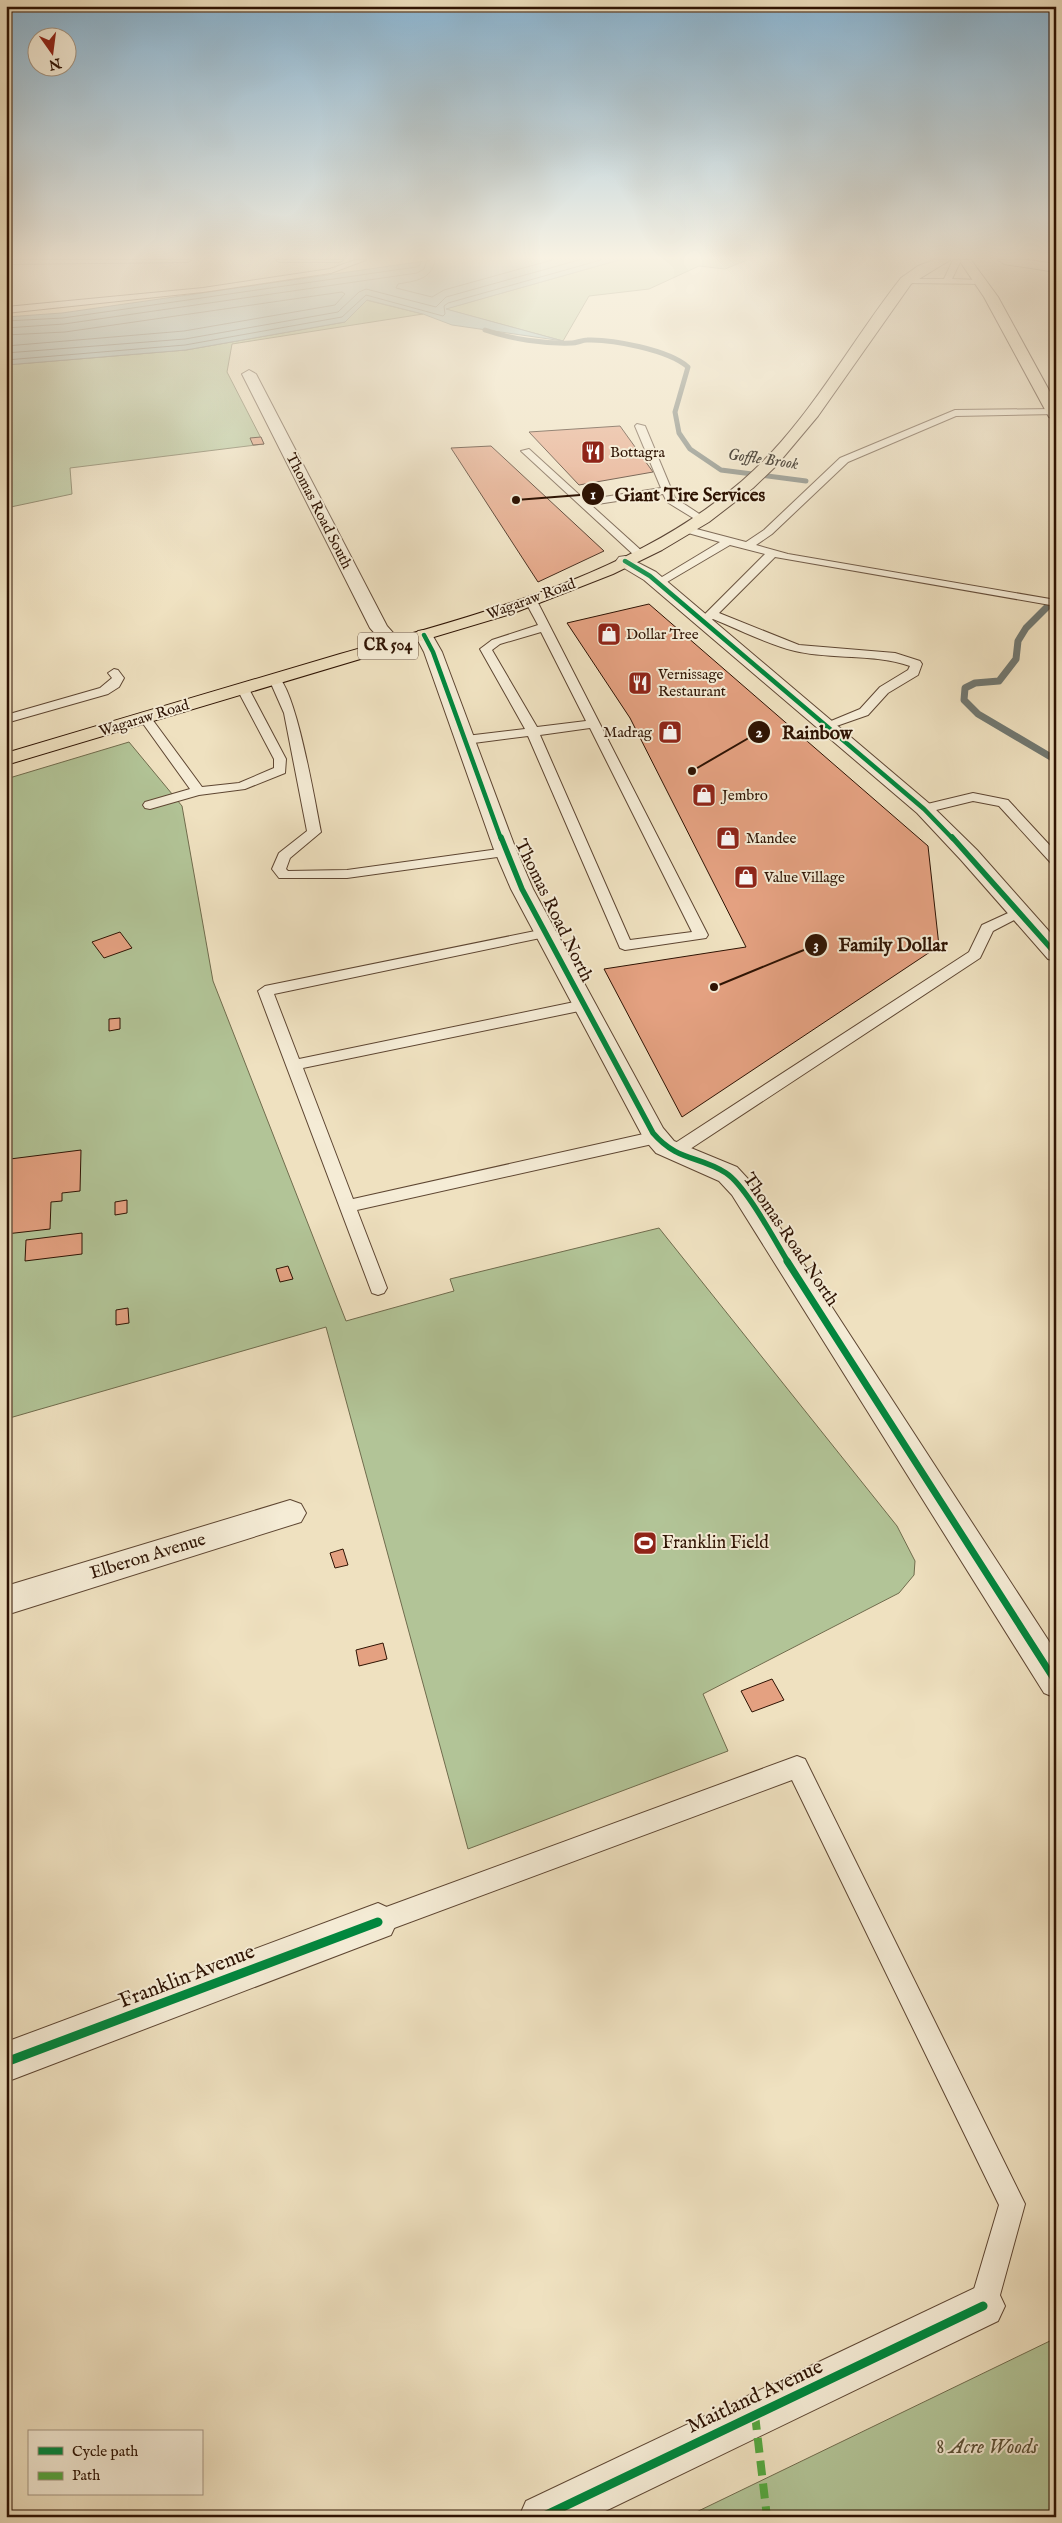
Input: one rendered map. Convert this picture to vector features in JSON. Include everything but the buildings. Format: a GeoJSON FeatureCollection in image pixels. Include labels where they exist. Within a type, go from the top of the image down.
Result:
{"type":"FeatureCollection","features":[{"type":"Feature","properties":{"kind":"main road","name":"Wagaraw Road"},"geometry":{"type":"LineString","coordinates":[[6,759],[424,635],[531,600],[632,558],[702,519],[763,471],[800,428],[836,378]]}},
{"type":"Feature","properties":{"kind":"main road"},"geometry":{"type":"LineString","coordinates":[[1036,378],[1053,408]]}},
{"type":"Feature","properties":{"kind":"street","name":"Thomas Road South"},"geometry":{"type":"LineString","coordinates":[[251,378],[379,628],[394,644]]}},
{"type":"Feature","properties":{"kind":"street"},"geometry":{"type":"LineString","coordinates":[[632,558],[658,584],[707,618],[825,726],[924,810],[969,854],[1056,954]]}},
{"type":"Feature","properties":{"kind":"street","name":"Thomas Road North"},"geometry":{"type":"LineString","coordinates":[[424,635],[433,652],[506,852],[545,933],[584,1005],[666,1144],[685,1157],[710,1164],[728,1174],[741,1188],[1056,1682]]}},
{"type":"Feature","properties":{"kind":"street","name":"Elberon Avenue"},"geometry":{"type":"LineString","coordinates":[[6,1601],[290,1513]]}},
{"type":"Feature","properties":{"kind":"street","name":"Franklin Avenue"},"geometry":{"type":"LineString","coordinates":[[6,2062],[378,1922]]}},
{"type":"Feature","properties":{"kind":"street","name":"Maitland Avenue"},"geometry":{"type":"LineString","coordinates":[[542,2517],[983,2306]]}},
{"type":"Feature","properties":{"kind":"lane"},"geometry":{"type":"LineString","coordinates":[[748,546],[768,532],[844,460],[955,414],[1053,408]]}},
{"type":"Feature","properties":{"kind":"lane"},"geometry":{"type":"LineString","coordinates":[[640,426],[671,500],[702,519]]}},
{"type":"Feature","properties":{"kind":"lane"},"geometry":{"type":"LineString","coordinates":[[526,451],[584,503],[632,558]]}},
{"type":"Feature","properties":{"kind":"lane"},"geometry":{"type":"LineString","coordinates":[[584,503],[667,490]]}},
{"type":"Feature","properties":{"kind":"lane"},"geometry":{"type":"LineString","coordinates":[[685,529],[773,553],[1056,602]]}},
{"type":"Feature","properties":{"kind":"lane"},"geometry":{"type":"LineString","coordinates":[[658,584],[729,541]]}},
{"type":"Feature","properties":{"kind":"lane"},"geometry":{"type":"LineString","coordinates":[[773,553],[707,618],[797,648],[866,653],[895,657],[916,664],[914,672],[884,690],[864,712],[825,726]]}},
{"type":"Feature","properties":{"kind":"lane"},"geometry":{"type":"LineString","coordinates":[[531,600],[701,935],[625,945],[532,732],[486,649],[496,642],[544,627]]}},
{"type":"Feature","properties":{"kind":"lane"},"geometry":{"type":"LineString","coordinates":[[6,719],[104,691],[115,684],[118,678],[114,673]]}},
{"type":"Feature","properties":{"kind":"lane"},"geometry":{"type":"LineString","coordinates":[[275,679],[290,713],[314,832],[284,856],[279,868],[284,875],[348,874],[506,852]]}},
{"type":"Feature","properties":{"kind":"lane"},"geometry":{"type":"LineString","coordinates":[[150,805],[198,791],[226,791],[264,780],[280,770],[280,759],[243,689]]}},
{"type":"Feature","properties":{"kind":"lane"},"geometry":{"type":"LineString","coordinates":[[145,718],[198,791]]}},
{"type":"Feature","properties":{"kind":"lane"},"geometry":{"type":"LineString","coordinates":[[466,740],[595,724]]}},
{"type":"Feature","properties":{"kind":"lane"},"geometry":{"type":"LineString","coordinates":[[924,810],[973,797],[1003,803],[1056,860]]}},
{"type":"Feature","properties":{"kind":"lane"},"geometry":{"type":"LineString","coordinates":[[347,1206],[666,1144],[975,955],[987,928],[1019,912]]}},
{"type":"Feature","properties":{"kind":"lane"},"geometry":{"type":"LineString","coordinates":[[378,1288],[265,991],[545,933]]}},
{"type":"Feature","properties":{"kind":"lane"},"geometry":{"type":"LineString","coordinates":[[294,1065],[584,1005]]}},
{"type":"Feature","properties":{"kind":"lane"},"geometry":{"type":"LineString","coordinates":[[378,1922],[797,1768],[1012,2204],[983,2306]]}},
{"type":"Feature","properties":{"kind":"green space"},"geometry":{"type":"Polygon","coordinates":[[[6,378],[230,378],[264,444],[70,468],[72,494],[6,508],[6,378]]]}},
{"type":"Feature","properties":{"kind":"green space"},"geometry":{"type":"Polygon","coordinates":[[[129,742],[182,806],[213,981],[346,1321],[454,1291],[450,1279],[659,1228],[897,1526],[915,1561],[914,1575],[899,1593],[703,1694],[728,1751],[468,1849],[326,1327],[6,1419],[6,779],[129,742]]]}},
{"type":"Feature","properties":{"kind":"green space","name":"8 Acre Woods"},"geometry":{"type":"Polygon","coordinates":[[[1054,2339],[1056,2517],[686,2517],[1054,2339]]]}},
{"type":"Feature","properties":{"kind":"waterway","name":"Goffle Brook"},"geometry":{"type":"LineString","coordinates":[[685,378],[675,412],[679,433],[690,449],[721,470],[806,481]]}},
{"type":"Feature","properties":{"kind":"waterway","name":"Goffle Brook"},"geometry":{"type":"LineString","coordinates":[[1049,605],[1026,628],[1018,641],[1016,659],[999,681],[975,683],[965,688],[964,700],[978,714],[1056,760]]}},
{"type":"Feature","properties":{"kind":"marked path"},"geometry":{"type":"LineString","coordinates":[[755,2415],[767,2517]]}},
{"type":"Feature","properties":{"kind":"cycle path"},"geometry":{"type":"LineString","coordinates":[[625,561],[650,576],[924,809],[969,855],[1056,954]]}},
{"type":"Feature","properties":{"kind":"cycle path"},"geometry":{"type":"LineString","coordinates":[[424,635],[433,652],[504,847],[522,889],[653,1133],[665,1147],[728,1174],[741,1188],[1056,1682]]}},
{"type":"Feature","properties":{"kind":"cycle path"},"geometry":{"type":"LineString","coordinates":[[6,2062],[378,1922]]}},
{"type":"Feature","properties":{"kind":"cycle path"},"geometry":{"type":"LineString","coordinates":[[542,2517],[983,2306]]}},
{"type":"Feature","properties":{"kind":"place","name":"Bottagra"},"geometry":{"type":"Point","coordinates":[593,452]}},
{"type":"Feature","properties":{"kind":"place","name":"Giant Tire Services"},"geometry":{"type":"Point","coordinates":[516,500]}},
{"type":"Feature","properties":{"kind":"place","name":"Dollar Tree"},"geometry":{"type":"Point","coordinates":[609,634]}},
{"type":"Feature","properties":{"kind":"place","name":"Vernissage Restaurant"},"geometry":{"type":"Point","coordinates":[640,683]}},
{"type":"Feature","properties":{"kind":"place","name":"Madrag"},"geometry":{"type":"Point","coordinates":[670,732]}},
{"type":"Feature","properties":{"kind":"place","name":"Rainbow"},"geometry":{"type":"Point","coordinates":[692,771]}},
{"type":"Feature","properties":{"kind":"place","name":"Jembro"},"geometry":{"type":"Point","coordinates":[704,795]}},
{"type":"Feature","properties":{"kind":"place","name":"Mandee"},"geometry":{"type":"Point","coordinates":[728,838]}},
{"type":"Feature","properties":{"kind":"place","name":"Value Village"},"geometry":{"type":"Point","coordinates":[746,877]}},
{"type":"Feature","properties":{"kind":"place","name":"Family Dollar"},"geometry":{"type":"Point","coordinates":[714,987]}},
{"type":"Feature","properties":{"kind":"place","name":"Franklin Field"},"geometry":{"type":"Point","coordinates":[645,1543]}}]}
